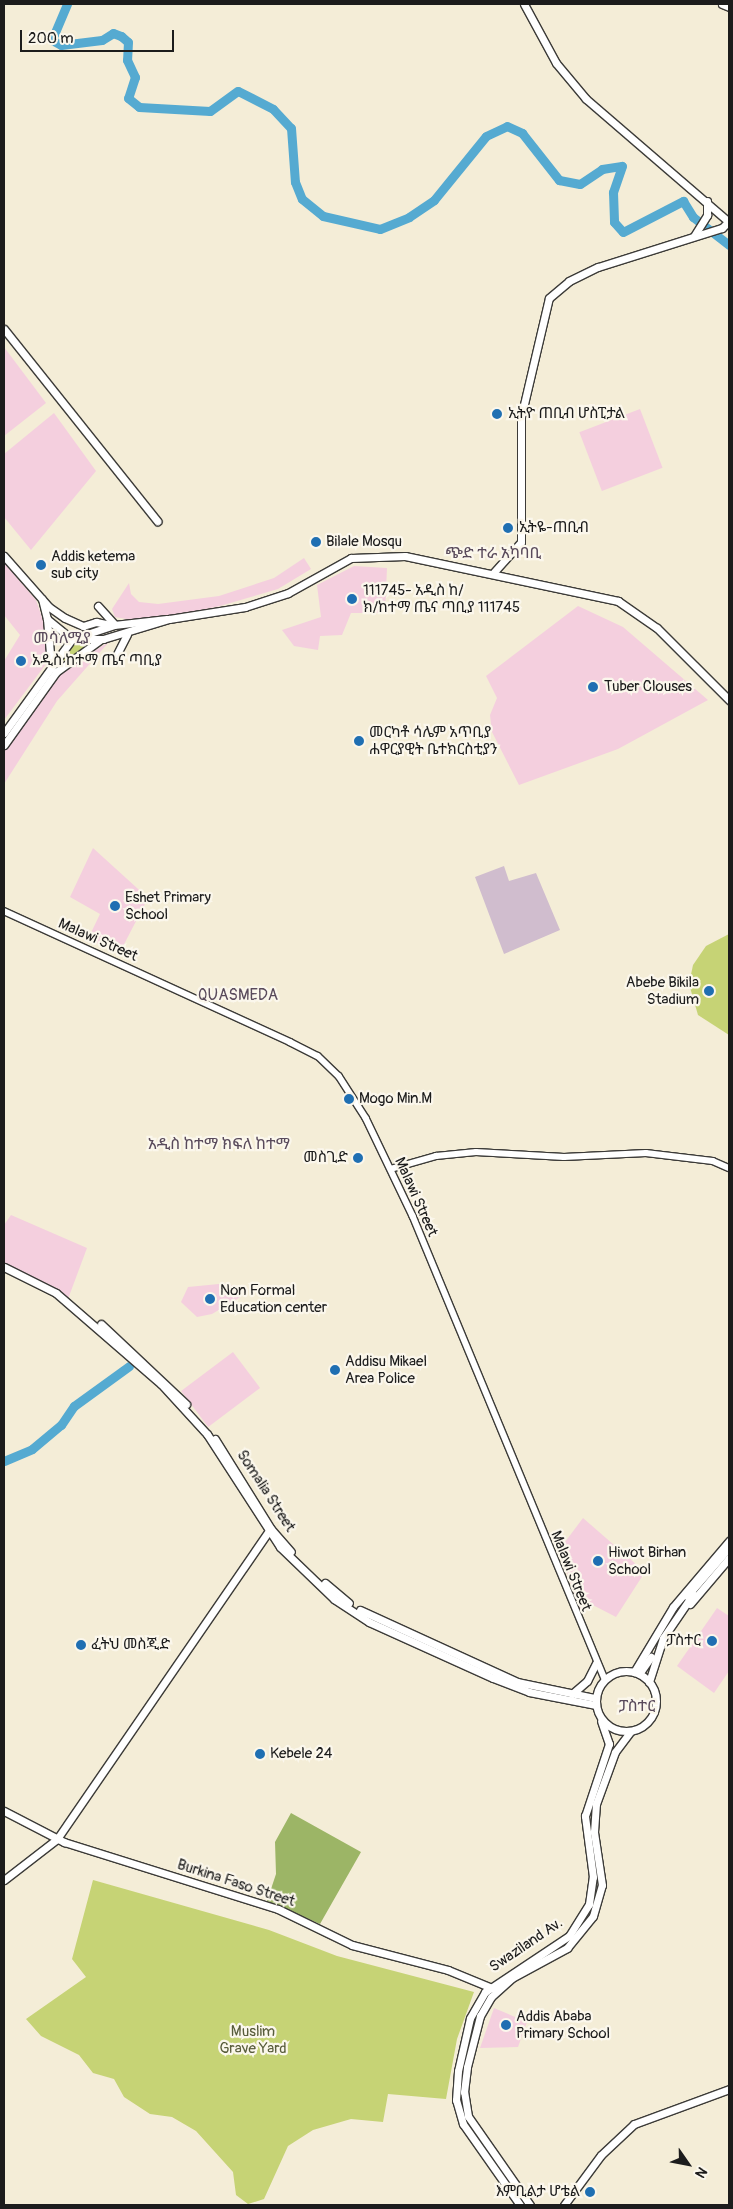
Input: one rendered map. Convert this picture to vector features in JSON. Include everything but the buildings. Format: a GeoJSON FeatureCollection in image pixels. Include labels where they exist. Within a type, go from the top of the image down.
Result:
{"type":"FeatureCollection","features":[{"type":"Feature","properties":{"kind":"main road"},"geometry":{"type":"LineString","coordinates":[[494,572],[521,542],[521,417],[549,298],[569,281],[598,267],[694,236],[702,230],[722,228],[729,222],[707,200],[567,79],[524,4]]}},
{"type":"Feature","properties":{"kind":"main road"},"geometry":{"type":"LineString","coordinates":[[722,4],[729,7]]}},
{"type":"Feature","properties":{"kind":"main road"},"geometry":{"type":"LineString","coordinates":[[702,230],[707,215],[707,200]]}},
{"type":"Feature","properties":{"kind":"main road"},"geometry":{"type":"LineString","coordinates":[[4,329],[156,523],[106,468],[4,334]]}},
{"type":"Feature","properties":{"kind":"main road"},"geometry":{"type":"LineString","coordinates":[[4,733],[51,665],[72,639],[112,625],[169,619],[245,607],[288,593],[345,560],[368,554],[413,557],[494,572],[595,594],[626,606],[657,628],[729,700]]}},
{"type":"Feature","properties":{"kind":"main road"},"geometry":{"type":"LineString","coordinates":[[4,556],[42,599],[83,626],[96,622],[112,625]]}},
{"type":"Feature","properties":{"kind":"main road"},"geometry":{"type":"LineString","coordinates":[[42,599],[47,619],[51,665]]}},
{"type":"Feature","properties":{"kind":"main road"},"geometry":{"type":"LineString","coordinates":[[98,606],[112,625]]}},
{"type":"Feature","properties":{"kind":"main road"},"geometry":{"type":"LineString","coordinates":[[47,619],[72,639],[103,639],[128,634],[169,619]]}},
{"type":"Feature","properties":{"kind":"main road"},"geometry":{"type":"LineString","coordinates":[[117,654],[128,634]]}},
{"type":"Feature","properties":{"kind":"main road"},"geometry":{"type":"LineString","coordinates":[[4,745],[56,672],[72,639]]}},
{"type":"Feature","properties":{"kind":"main road"},"geometry":{"type":"LineString","coordinates":[[56,672],[103,639]]}},
{"type":"Feature","properties":{"kind":"main road","name":"Somalia Street"},"geometry":{"type":"LineString","coordinates":[[4,1266],[69,1297],[166,1381],[210,1432],[269,1530],[328,1586],[366,1614],[517,1682],[572,1694],[595,1702]]}},
{"type":"Feature","properties":{"kind":"main road"},"geometry":{"type":"LineString","coordinates":[[4,1880],[57,1839],[269,1530],[334,1599],[369,1622],[529,1692],[595,1702]]}},
{"type":"Feature","properties":{"kind":"main road"},"geometry":{"type":"LineString","coordinates":[[636,1673],[673,1608],[729,1541]]}},
{"type":"Feature","properties":{"kind":"main road"},"geometry":{"type":"LineString","coordinates":[[636,1673],[678,1608],[729,1548]]}},
{"type":"Feature","properties":{"kind":"main road"},"geometry":{"type":"LineString","coordinates":[[650,1683],[636,1673],[621,1671],[605,1679],[595,1702],[601,1721],[617,1731],[631,1732],[646,1724],[654,1712],[650,1668],[673,1619],[729,1552]]}},
{"type":"Feature","properties":{"kind":"main road"},"geometry":{"type":"LineString","coordinates":[[650,1683],[674,1626],[729,1558]]}},
{"type":"Feature","properties":{"kind":"main road"},"geometry":{"type":"LineString","coordinates":[[572,1694],[587,1681],[596,1663]]}},
{"type":"Feature","properties":{"kind":"main road","name":"Swaziland Av."},"geometry":{"type":"LineString","coordinates":[[520,2205],[468,2132],[456,2100],[467,2028],[493,1989],[569,1936],[590,1904],[593,1877],[586,1816],[609,1744],[601,1721]]}},
{"type":"Feature","properties":{"kind":"main road","name":"Swaziland Av."},"geometry":{"type":"LineString","coordinates":[[530,2205],[475,2129],[464,2098],[476,2030],[493,1989],[567,1948],[593,1916],[602,1885],[595,1840],[596,1804],[615,1752],[631,1732]]}},
{"type":"Feature","properties":{"kind":"main road","name":"Burkina Faso Street"},"geometry":{"type":"LineString","coordinates":[[4,1811],[57,1839],[278,1909],[352,1945],[448,1970],[493,1989]]}},
{"type":"Feature","properties":{"kind":"main road"},"geometry":{"type":"LineString","coordinates":[[564,2205],[601,2155],[634,2124],[729,2089]]}},
{"type":"Feature","properties":{"kind":"street","name":"Malawi Street"},"geometry":{"type":"LineString","coordinates":[[4,911],[318,1056],[346,1086],[391,1169],[412,1213],[596,1663],[605,1679]]}},
{"type":"Feature","properties":{"kind":"street"},"geometry":{"type":"LineString","coordinates":[[391,1169],[436,1156],[476,1152],[564,1157],[646,1153],[713,1161],[729,1168]]}},
{"type":"Feature","properties":{"kind":"shaded area"},"geometry":{"type":"Polygon","coordinates":[[[4,347],[46,403],[4,436],[4,347]]]}},
{"type":"Feature","properties":{"kind":"shaded area"},"geometry":{"type":"Polygon","coordinates":[[[640,409],[663,468],[602,491],[579,432],[640,409]]]}},
{"type":"Feature","properties":{"kind":"shaded area"},"geometry":{"type":"Polygon","coordinates":[[[54,413],[96,471],[31,550],[4,517],[4,454],[54,413]]]}},
{"type":"Feature","properties":{"kind":"shaded area"},"geometry":{"type":"Polygon","coordinates":[[[304,558],[311,569],[278,589],[220,606],[144,622],[115,617],[112,609],[129,583],[131,594],[139,602],[158,604],[219,596],[274,578],[304,558]]]}},
{"type":"Feature","properties":{"kind":"shaded area"},"geometry":{"type":"Polygon","coordinates":[[[4,563],[36,600],[48,635],[49,660],[4,720],[4,661],[20,635],[4,615],[4,563]]]}},
{"type":"Feature","properties":{"kind":"shaded area","name":"111745- አዲስ ከ/ ክ/ከተማ ጤና ጣቢያ 111745"},"geometry":{"type":"Polygon","coordinates":[[[354,566],[387,568],[385,613],[351,613],[342,635],[320,636],[318,650],[294,646],[282,630],[321,617],[317,585],[354,566]]]}},
{"type":"Feature","properties":{"kind":"shaded area","name":"Tuber Clouses"},"geometry":{"type":"Polygon","coordinates":[[[578,606],[623,627],[708,700],[618,749],[519,785],[492,732],[490,715],[497,698],[486,676],[578,606]]]}},
{"type":"Feature","properties":{"kind":"shaded area"},"geometry":{"type":"Polygon","coordinates":[[[109,642],[57,701],[4,784],[4,751],[61,670],[109,642]]]}},
{"type":"Feature","properties":{"kind":"shaded area","name":"Eshet Primary School"},"geometry":{"type":"Polygon","coordinates":[[[93,848],[148,898],[119,954],[88,939],[100,914],[70,897],[93,848]]]}},
{"type":"Feature","properties":{"kind":"shaded area"},"geometry":{"type":"Polygon","coordinates":[[[504,866],[509,881],[536,873],[560,930],[504,954],[475,877],[504,866]]]}},
{"type":"Feature","properties":{"kind":"shaded area"},"geometry":{"type":"Polygon","coordinates":[[[11,1215],[87,1248],[68,1299],[48,1285],[4,1268],[4,1225],[11,1215]]]}},
{"type":"Feature","properties":{"kind":"shaded area","name":"Non Formal Education center"},"geometry":{"type":"Polygon","coordinates":[[[229,1283],[242,1296],[212,1314],[197,1317],[181,1302],[188,1287],[229,1283]]]}},
{"type":"Feature","properties":{"kind":"shaded area"},"geometry":{"type":"Polygon","coordinates":[[[233,1352],[260,1388],[208,1427],[181,1391],[233,1352]]]}},
{"type":"Feature","properties":{"kind":"shaded area","name":"Hiwot Birhan School"},"geometry":{"type":"Polygon","coordinates":[[[583,1518],[645,1572],[616,1617],[587,1602],[580,1610],[559,1550],[583,1518]]]}},
{"type":"Feature","properties":{"kind":"shaded area","name":"ፓስተር"},"geometry":{"type":"Polygon","coordinates":[[[717,1608],[729,1616],[729,1671],[714,1693],[677,1666],[717,1608]]]}},
{"type":"Feature","properties":{"kind":"shaded area","name":"Addis Ababa Primary School"},"geometry":{"type":"Polygon","coordinates":[[[494,2008],[527,2022],[518,2047],[480,2048],[494,2008]]]}},
{"type":"Feature","properties":{"kind":"green space"},"geometry":{"type":"Polygon","coordinates":[[[73,645],[90,645],[64,661],[64,658],[73,645]]]}},
{"type":"Feature","properties":{"kind":"green space","name":"Abebe Bikila Stadium"},"geometry":{"type":"Polygon","coordinates":[[[729,934],[729,1035],[698,1015],[689,984],[693,965],[706,946],[729,934]]]}},
{"type":"Feature","properties":{"kind":"green space"},"geometry":{"type":"Polygon","coordinates":[[[291,1813],[361,1852],[320,1924],[267,1901],[276,1874],[275,1842],[291,1813]]]}},
{"type":"Feature","properties":{"kind":"green space","name":"Muslim Grave Yard"},"geometry":{"type":"Polygon","coordinates":[[[93,1880],[269,1930],[337,1956],[474,1992],[457,2039],[446,2099],[388,2094],[383,2122],[351,2119],[313,2130],[288,2146],[264,2199],[248,2204],[236,2195],[233,2172],[196,2131],[172,2117],[150,2114],[124,2097],[114,2079],[93,2073],[79,2055],[41,2036],[26,2019],[86,1977],[72,1959],[93,1880]]]}},
{"type":"Feature","properties":{"kind":"waterway"},"geometry":{"type":"LineString","coordinates":[[67,4],[52,40],[61,45],[102,40],[113,33],[121,36],[128,42],[127,60],[135,77],[128,98],[139,107],[210,111],[238,91],[273,109],[291,128],[295,182],[302,199],[323,216],[380,229],[409,217],[434,200],[486,136],[507,126],[522,133],[559,180],[580,184],[602,169],[622,166],[613,192],[614,222],[623,232],[683,201],[693,217],[729,245]]}},
{"type":"Feature","properties":{"kind":"waterway"},"geometry":{"type":"LineString","coordinates":[[4,1461],[32,1449],[61,1425],[74,1406],[129,1366]]}},
{"type":"Feature","properties":{"kind":"place","name":"ኢትዮ ጠቢብ ሆስፒታል"},"geometry":{"type":"Point","coordinates":[497,414]}},
{"type":"Feature","properties":{"kind":"place","name":"ኢትዬ-ጠቢብ"},"geometry":{"type":"Point","coordinates":[508,528]}},
{"type":"Feature","properties":{"kind":"place","name":"Bilale Mosqu"},"geometry":{"type":"Point","coordinates":[316,542]}},
{"type":"Feature","properties":{"kind":"place","name":"Addis ketema sub city"},"geometry":{"type":"Point","coordinates":[41,565]}},
{"type":"Feature","properties":{"kind":"place","name":"111745- አዲስ ከ/ ክ/ከተማ ጤና ጣቢያ 111745"},"geometry":{"type":"Point","coordinates":[352,599]}},
{"type":"Feature","properties":{"kind":"place","name":"አዲስ ከተማ ጤና ጣቢያ"},"geometry":{"type":"Point","coordinates":[21,661]}},
{"type":"Feature","properties":{"kind":"place","name":"Tuber Clouses"},"geometry":{"type":"Point","coordinates":[593,687]}},
{"type":"Feature","properties":{"kind":"place","name":"መርካቶ ሳሌም አጥቢያ ሐዋርያዊት ቤተክርስቲያን"},"geometry":{"type":"Point","coordinates":[359,741]}},
{"type":"Feature","properties":{"kind":"place","name":"Eshet Primary School"},"geometry":{"type":"Point","coordinates":[115,906]}},
{"type":"Feature","properties":{"kind":"place","name":"Abebe Bikila Stadium"},"geometry":{"type":"Point","coordinates":[709,991]}},
{"type":"Feature","properties":{"kind":"place","name":"Mogo Min.M"},"geometry":{"type":"Point","coordinates":[349,1099]}},
{"type":"Feature","properties":{"kind":"place","name":"መስጊድ"},"geometry":{"type":"Point","coordinates":[358,1158]}},
{"type":"Feature","properties":{"kind":"place","name":"Non Formal Education center"},"geometry":{"type":"Point","coordinates":[210,1299]}},
{"type":"Feature","properties":{"kind":"place","name":"Addisu Mikael Area Police"},"geometry":{"type":"Point","coordinates":[335,1370]}},
{"type":"Feature","properties":{"kind":"place","name":"Hiwot Birhan School"},"geometry":{"type":"Point","coordinates":[598,1561]}},
{"type":"Feature","properties":{"kind":"place","name":"ፓስተር"},"geometry":{"type":"Point","coordinates":[712,1641]}},
{"type":"Feature","properties":{"kind":"place","name":"ፈትህ መስጂድ"},"geometry":{"type":"Point","coordinates":[81,1645]}},
{"type":"Feature","properties":{"kind":"place","name":"Kebele 24"},"geometry":{"type":"Point","coordinates":[260,1754]}},
{"type":"Feature","properties":{"kind":"place","name":"Addis Ababa Primary School"},"geometry":{"type":"Point","coordinates":[506,2025]}},
{"type":"Feature","properties":{"kind":"place","name":"እምቢልታ ሆቴል"},"geometry":{"type":"Point","coordinates":[590,2192]}},
{"type":"Feature","properties":{"kind":"district","name":"ጭድ ተራ አካባቢ"},"geometry":{"type":"Point","coordinates":[493,553]}},
{"type":"Feature","properties":{"kind":"district","name":"መሳለሚያ"},"geometry":{"type":"Point","coordinates":[62,638]}},
{"type":"Feature","properties":{"kind":"district","name":"QUASMEDA"},"geometry":{"type":"Point","coordinates":[238,995]}},
{"type":"Feature","properties":{"kind":"district","name":"አዲስ ከተማ ክፍለ ከተማ"},"geometry":{"type":"Point","coordinates":[219,1144]}},
{"type":"Feature","properties":{"kind":"district","name":"ፓስተር"},"geometry":{"type":"Point","coordinates":[637,1706]}}]}
